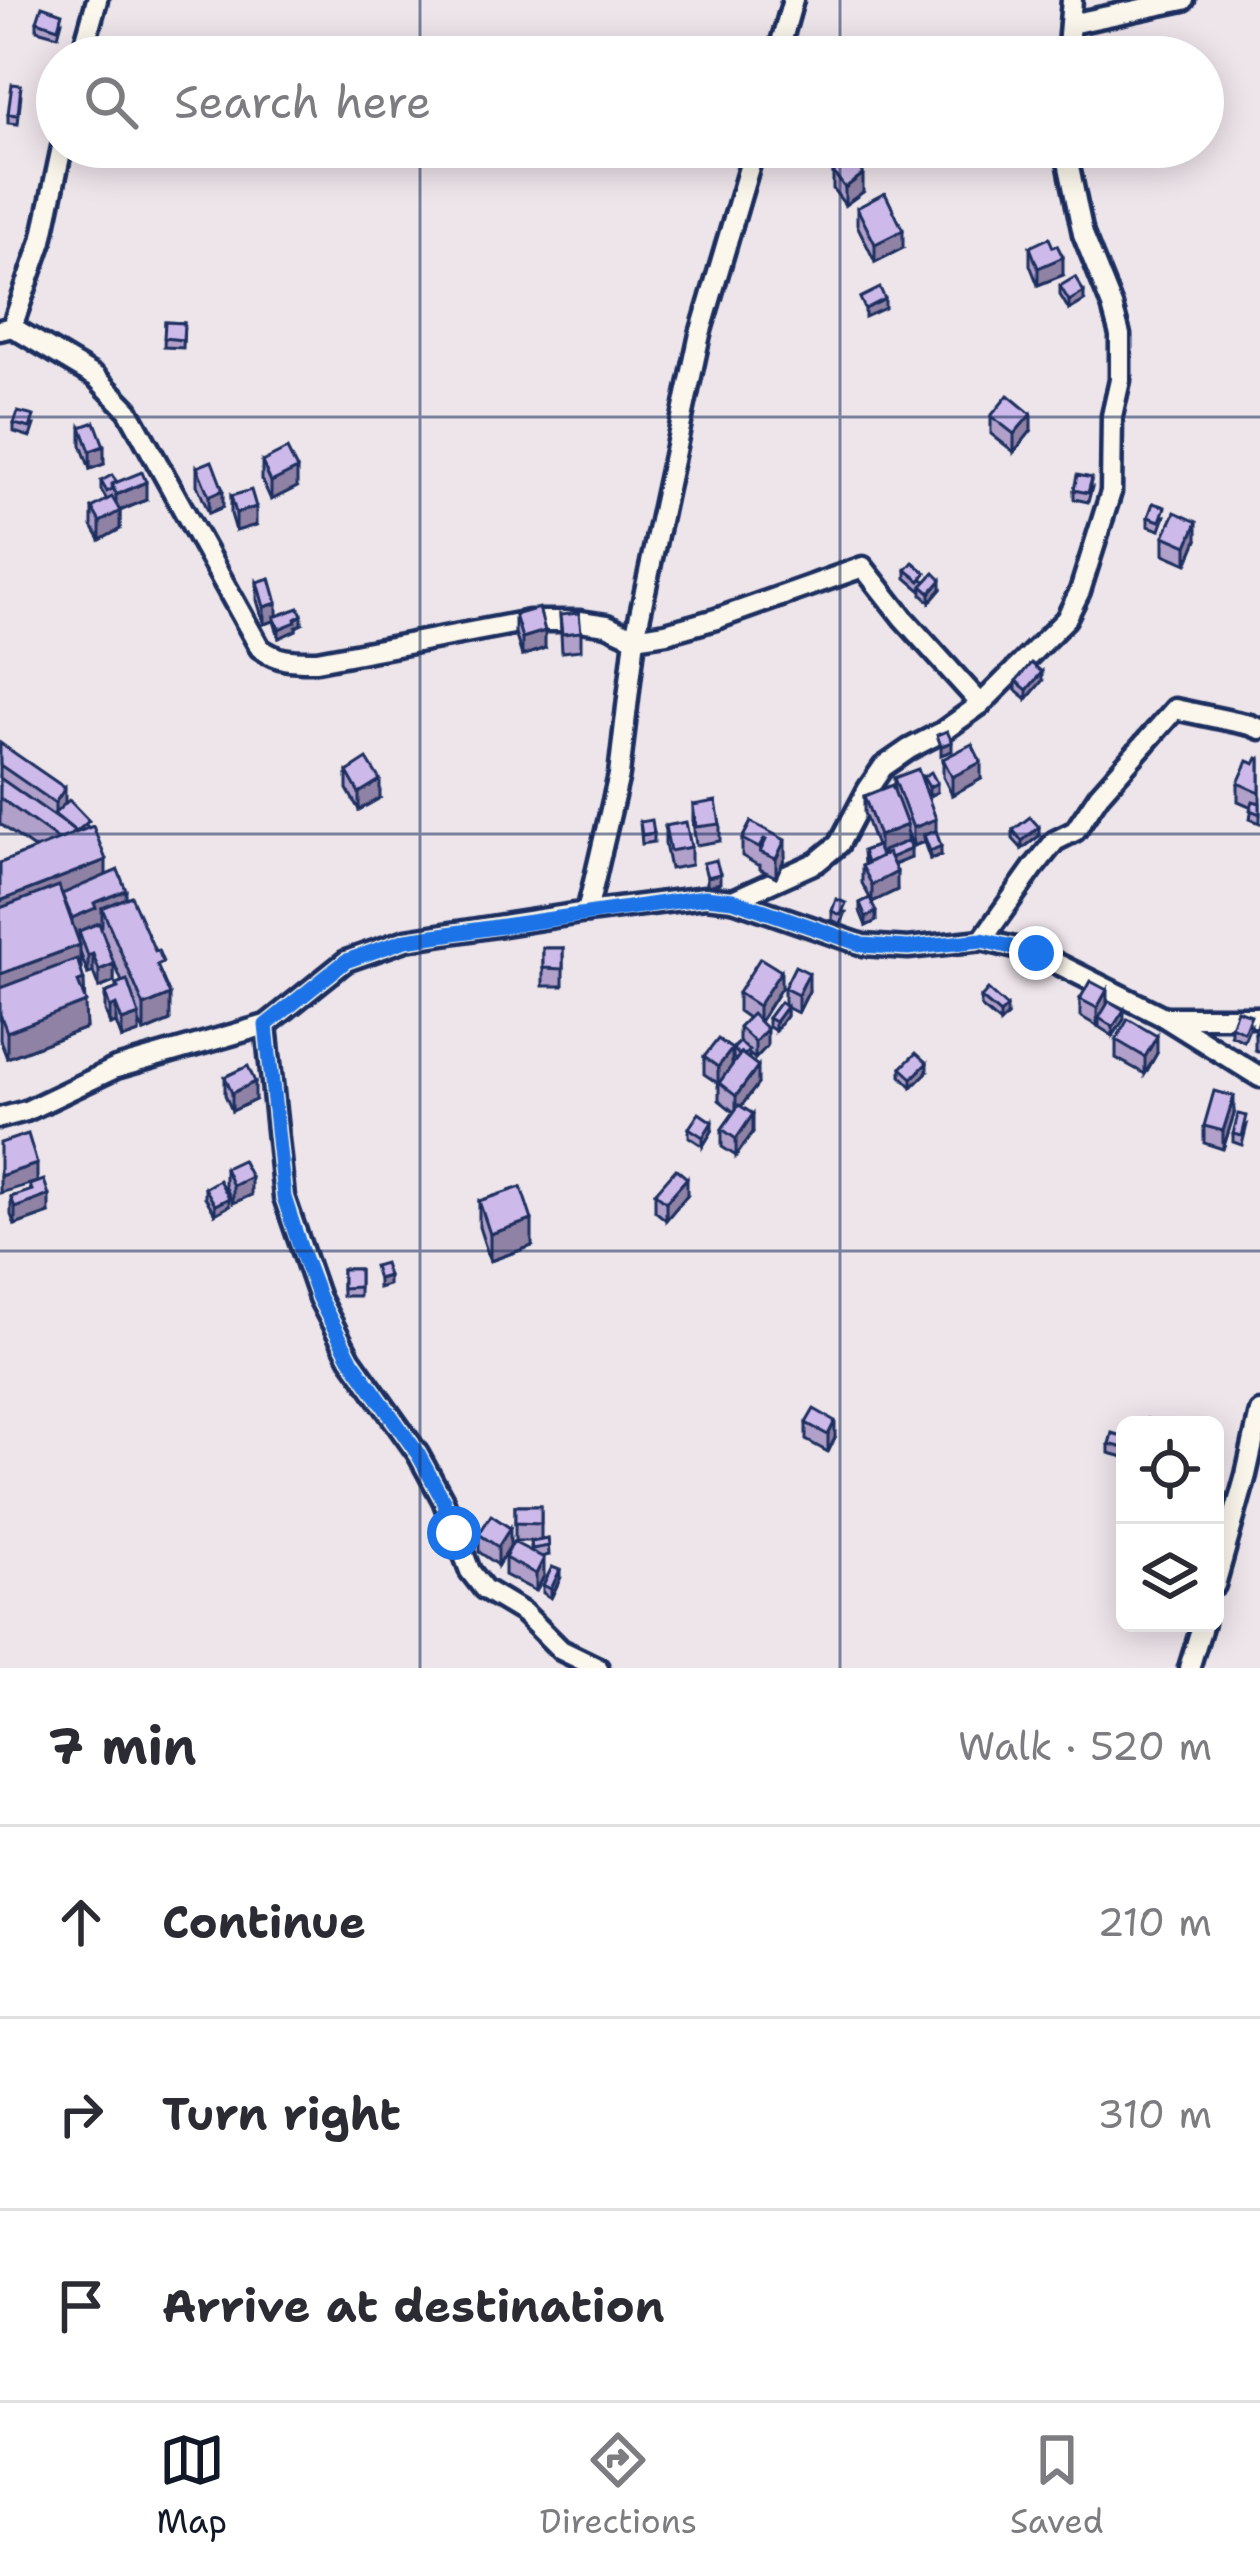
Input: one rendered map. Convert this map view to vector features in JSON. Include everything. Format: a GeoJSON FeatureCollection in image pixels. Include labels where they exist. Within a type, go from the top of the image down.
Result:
{"type":"FeatureCollection","features":[{"type":"Feature","properties":{"kind":"street"},"geometry":{"type":"LineString","coordinates":[[87,36],[97,0]]}},
{"type":"Feature","properties":{"kind":"street"},"geometry":{"type":"LineString","coordinates":[[783,36],[793,0]]}},
{"type":"Feature","properties":{"kind":"street"},"geometry":{"type":"LineString","coordinates":[[1069,36],[1072,0]]}},
{"type":"Feature","properties":{"kind":"street"},"geometry":{"type":"LineString","coordinates":[[1070,24],[1184,0]]}},
{"type":"Feature","properties":{"kind":"street"},"geometry":{"type":"LineString","coordinates":[[58,168],[42,241],[6,328],[96,377],[128,410],[260,648],[273,658],[317,661],[530,621],[580,620],[635,638],[716,619],[863,567],[981,704]]}},
{"type":"Feature","properties":{"kind":"street"},"geometry":{"type":"LineString","coordinates":[[587,912],[619,776],[635,638],[700,334],[749,168]]}},
{"type":"Feature","properties":{"kind":"street"},"geometry":{"type":"LineString","coordinates":[[733,900],[818,862],[839,844],[883,767],[981,704],[1066,619],[1080,591],[1111,492],[1120,335],[1083,234],[1069,168]]}},
{"type":"Feature","properties":{"kind":"street"},"geometry":{"type":"LineString","coordinates":[[982,940],[1055,842],[1075,831],[1099,795],[1175,709],[1260,729]]}},
{"type":"Feature","properties":{"kind":"street"},"geometry":{"type":"LineString","coordinates":[[0,1118],[26,1111],[116,1068],[266,1025],[346,961],[406,940],[705,897],[733,900],[863,945],[908,948],[982,940],[1036,953],[1164,1017],[1260,1077]]}},
{"type":"Feature","properties":{"kind":"street"},"geometry":{"type":"LineString","coordinates":[[1164,1017],[1260,1017]]}},
{"type":"Feature","properties":{"kind":"street"},"geometry":{"type":"LineString","coordinates":[[266,1025],[284,1197],[319,1298],[350,1358],[418,1454],[443,1500],[470,1571],[484,1589],[524,1613],[559,1659],[588,1667]]}},
{"type":"Feature","properties":{"kind":"street"},"geometry":{"type":"LineString","coordinates":[[1224,1553],[1260,1412]]}},
{"type":"Feature","properties":{"kind":"street"},"geometry":{"type":"LineString","coordinates":[[1189,1668],[1200,1632]]}},
{"type":"Feature","properties":{"kind":"building"},"geometry":{"type":"Polygon","coordinates":[[[42,6],[62,13],[58,28],[37,21],[42,6]]]}},
{"type":"Feature","properties":{"kind":"building"},"geometry":{"type":"Polygon","coordinates":[[[12,84],[21,85],[18,115],[8,114],[12,84]]]}},
{"type":"Feature","properties":{"kind":"building"},"geometry":{"type":"Polygon","coordinates":[[[859,168],[863,174],[845,188],[833,172],[859,168]]]}},
{"type":"Feature","properties":{"kind":"building"},"geometry":{"type":"Polygon","coordinates":[[[885,193],[903,230],[875,244],[857,208],[885,193]]]}},
{"type":"Feature","properties":{"kind":"building"},"geometry":{"type":"Polygon","coordinates":[[[1049,238],[1063,257],[1038,268],[1030,247],[1049,238]]]}},
{"type":"Feature","properties":{"kind":"building"},"geometry":{"type":"Polygon","coordinates":[[[1075,277],[1084,292],[1069,301],[1060,286],[1075,277]]]}},
{"type":"Feature","properties":{"kind":"building"},"geometry":{"type":"Polygon","coordinates":[[[880,288],[885,299],[865,309],[860,298],[880,288]]]}},
{"type":"Feature","properties":{"kind":"building"},"geometry":{"type":"Polygon","coordinates":[[[165,322],[184,323],[183,340],[164,338],[165,322]]]}},
{"type":"Feature","properties":{"kind":"building"},"geometry":{"type":"Polygon","coordinates":[[[1008,395],[1031,414],[1014,434],[991,416],[1008,395]]]}},
{"type":"Feature","properties":{"kind":"building"},"geometry":{"type":"Polygon","coordinates":[[[18,412],[34,416],[30,428],[14,424],[18,412]]]}},
{"type":"Feature","properties":{"kind":"building"},"geometry":{"type":"Polygon","coordinates":[[[95,422],[104,446],[90,451],[81,427],[95,422]]]}},
{"type":"Feature","properties":{"kind":"building"},"geometry":{"type":"Polygon","coordinates":[[[287,449],[297,469],[271,482],[262,462],[287,449]]]}},
{"type":"Feature","properties":{"kind":"building"},"geometry":{"type":"Polygon","coordinates":[[[212,461],[223,490],[209,496],[197,467],[212,461]]]}},
{"type":"Feature","properties":{"kind":"building"},"geometry":{"type":"Polygon","coordinates":[[[142,472],[146,482],[116,495],[112,484],[142,472]]]}},
{"type":"Feature","properties":{"kind":"building"},"geometry":{"type":"Polygon","coordinates":[[[112,475],[117,482],[107,492],[101,481],[112,475]]]}},
{"type":"Feature","properties":{"kind":"building"},"geometry":{"type":"Polygon","coordinates":[[[1077,475],[1092,478],[1088,493],[1074,490],[1077,475]]]}},
{"type":"Feature","properties":{"kind":"building"},"geometry":{"type":"Polygon","coordinates":[[[251,490],[256,507],[236,513],[231,496],[251,490]]]}},
{"type":"Feature","properties":{"kind":"building"},"geometry":{"type":"Polygon","coordinates":[[[112,497],[120,511],[100,522],[92,508],[112,497]]]}},
{"type":"Feature","properties":{"kind":"building"},"geometry":{"type":"Polygon","coordinates":[[[1153,503],[1165,507],[1160,521],[1148,517],[1153,503]]]}},
{"type":"Feature","properties":{"kind":"building"},"geometry":{"type":"Polygon","coordinates":[[[1175,512],[1197,522],[1187,546],[1164,536],[1175,512]]]}},
{"type":"Feature","properties":{"kind":"building"},"geometry":{"type":"Polygon","coordinates":[[[913,562],[926,573],[920,581],[906,570],[913,562]]]}},
{"type":"Feature","properties":{"kind":"building"},"geometry":{"type":"Polygon","coordinates":[[[934,573],[941,580],[930,593],[922,586],[934,573]]]}},
{"type":"Feature","properties":{"kind":"building"},"geometry":{"type":"Polygon","coordinates":[[[270,578],[277,603],[264,607],[257,582],[270,578]]]}},
{"type":"Feature","properties":{"kind":"building"},"geometry":{"type":"Polygon","coordinates":[[[299,608],[302,615],[296,622],[279,629],[274,617],[299,608]]]}},
{"type":"Feature","properties":{"kind":"building"},"geometry":{"type":"Polygon","coordinates":[[[539,608],[545,631],[522,638],[515,615],[539,608]]]}},
{"type":"Feature","properties":{"kind":"building"},"geometry":{"type":"Polygon","coordinates":[[[579,613],[581,632],[562,634],[560,615],[579,613]]]}},
{"type":"Feature","properties":{"kind":"building"},"geometry":{"type":"Polygon","coordinates":[[[1031,663],[1042,672],[1027,690],[1016,681],[1031,663]]]}},
{"type":"Feature","properties":{"kind":"building"},"geometry":{"type":"Polygon","coordinates":[[[947,731],[952,742],[941,746],[937,735],[947,731]]]}},
{"type":"Feature","properties":{"kind":"building"},"geometry":{"type":"Polygon","coordinates":[[[0,743],[65,788],[55,803],[0,765],[0,743]]]}},
{"type":"Feature","properties":{"kind":"building"},"geometry":{"type":"Polygon","coordinates":[[[972,744],[981,762],[952,777],[943,759],[972,744]]]}},
{"type":"Feature","properties":{"kind":"building"},"geometry":{"type":"Polygon","coordinates":[[[1258,758],[1260,793],[1238,783],[1248,761],[1255,764],[1258,758]]]}},
{"type":"Feature","properties":{"kind":"building"},"geometry":{"type":"Polygon","coordinates":[[[367,759],[380,780],[359,793],[347,772],[367,759]]]}},
{"type":"Feature","properties":{"kind":"building"},"geometry":{"type":"Polygon","coordinates":[[[918,769],[936,819],[913,828],[894,778],[918,769]]]}},
{"type":"Feature","properties":{"kind":"building"},"geometry":{"type":"Polygon","coordinates":[[[931,772],[937,783],[929,787],[923,777],[931,772]]]}},
{"type":"Feature","properties":{"kind":"building"},"geometry":{"type":"Polygon","coordinates":[[[0,778],[74,830],[71,835],[59,840],[0,798],[0,778]]]}},
{"type":"Feature","properties":{"kind":"building"},"geometry":{"type":"Polygon","coordinates":[[[892,785],[907,825],[879,836],[864,796],[892,785]]]}},
{"type":"Feature","properties":{"kind":"building"},"geometry":{"type":"Polygon","coordinates":[[[69,800],[89,821],[74,834],[54,814],[69,800]]]}},
{"type":"Feature","properties":{"kind":"building"},"geometry":{"type":"Polygon","coordinates":[[[716,801],[720,824],[696,827],[693,805],[716,801]]]}},
{"type":"Feature","properties":{"kind":"building"},"geometry":{"type":"Polygon","coordinates":[[[1030,817],[1039,827],[1022,841],[1013,830],[1030,817]]]}},
{"type":"Feature","properties":{"kind":"building"},"geometry":{"type":"Polygon","coordinates":[[[652,820],[654,833],[642,835],[640,822],[652,820]]]}},
{"type":"Feature","properties":{"kind":"building"},"geometry":{"type":"Polygon","coordinates":[[[686,822],[691,847],[670,851],[665,826],[686,822]]]}},
{"type":"Feature","properties":{"kind":"building"},"geometry":{"type":"Polygon","coordinates":[[[751,822],[785,840],[776,859],[760,852],[766,840],[759,848],[742,839],[751,822]]]}},
{"type":"Feature","properties":{"kind":"building"},"geometry":{"type":"Polygon","coordinates":[[[93,826],[106,860],[0,901],[0,863],[93,826]]]}},
{"type":"Feature","properties":{"kind":"building"},"geometry":{"type":"Polygon","coordinates":[[[936,831],[941,846],[930,851],[924,835],[936,831]]]}},
{"type":"Feature","properties":{"kind":"building"},"geometry":{"type":"Polygon","coordinates":[[[908,841],[911,849],[890,858],[884,855],[883,851],[908,841]]]}},
{"type":"Feature","properties":{"kind":"building"},"geometry":{"type":"Polygon","coordinates":[[[877,846],[881,856],[867,863],[863,851],[877,846]]]}},
{"type":"Feature","properties":{"kind":"building"},"geometry":{"type":"Polygon","coordinates":[[[888,853],[897,872],[872,885],[862,866],[888,853]]]}},
{"type":"Feature","properties":{"kind":"building"},"geometry":{"type":"Polygon","coordinates":[[[716,860],[720,874],[707,877],[703,863],[716,860]]]}},
{"type":"Feature","properties":{"kind":"building"},"geometry":{"type":"Polygon","coordinates":[[[118,870],[126,890],[72,918],[62,894],[118,870]]]}},
{"type":"Feature","properties":{"kind":"building"},"geometry":{"type":"Polygon","coordinates":[[[59,886],[80,945],[0,974],[0,908],[59,886]]]}},
{"type":"Feature","properties":{"kind":"building"},"geometry":{"type":"Polygon","coordinates":[[[131,896],[163,962],[157,965],[170,995],[144,1006],[102,908],[131,896]]]}},
{"type":"Feature","properties":{"kind":"building"},"geometry":{"type":"Polygon","coordinates":[[[870,898],[876,912],[866,917],[860,903],[870,898]]]}},
{"type":"Feature","properties":{"kind":"building"},"geometry":{"type":"Polygon","coordinates":[[[836,899],[846,903],[841,915],[832,911],[836,899]]]}},
{"type":"Feature","properties":{"kind":"building"},"geometry":{"type":"Polygon","coordinates":[[[99,923],[114,964],[99,970],[79,931],[99,923]]]}},
{"type":"Feature","properties":{"kind":"building"},"geometry":{"type":"Polygon","coordinates":[[[543,948],[563,948],[563,969],[543,968],[543,948]]]}},
{"type":"Feature","properties":{"kind":"building"},"geometry":{"type":"Polygon","coordinates":[[[760,958],[781,971],[758,1006],[738,993],[760,958]]]}},
{"type":"Feature","properties":{"kind":"building"},"geometry":{"type":"Polygon","coordinates":[[[77,959],[84,980],[78,982],[86,1002],[7,1032],[0,1014],[0,988],[77,959]]]}},
{"type":"Feature","properties":{"kind":"building"},"geometry":{"type":"Polygon","coordinates":[[[795,966],[809,973],[798,995],[784,988],[795,966]]]}},
{"type":"Feature","properties":{"kind":"building"},"geometry":{"type":"Polygon","coordinates":[[[127,980],[139,1015],[122,1021],[105,993],[127,980]]]}},
{"type":"Feature","properties":{"kind":"building"},"geometry":{"type":"Polygon","coordinates":[[[1090,981],[1107,990],[1097,1008],[1080,999],[1090,981]]]}},
{"type":"Feature","properties":{"kind":"building"},"geometry":{"type":"Polygon","coordinates":[[[988,990],[1007,1007],[1000,1014],[981,998],[988,990]]]}},
{"type":"Feature","properties":{"kind":"building"},"geometry":{"type":"Polygon","coordinates":[[[1109,1001],[1124,1010],[1113,1027],[1099,1018],[1109,1001]]]}},
{"type":"Feature","properties":{"kind":"building"},"geometry":{"type":"Polygon","coordinates":[[[780,1002],[786,1007],[775,1022],[768,1018],[780,1002]]]}},
{"type":"Feature","properties":{"kind":"building"},"geometry":{"type":"Polygon","coordinates":[[[1237,1010],[1251,1015],[1244,1032],[1231,1026],[1237,1010]]]}},
{"type":"Feature","properties":{"kind":"building"},"geometry":{"type":"Polygon","coordinates":[[[752,1014],[767,1029],[755,1042],[739,1027],[752,1014]]]}},
{"type":"Feature","properties":{"kind":"building"},"geometry":{"type":"Polygon","coordinates":[[[1128,1019],[1157,1036],[1145,1057],[1116,1040],[1128,1019]]]}},
{"type":"Feature","properties":{"kind":"building"},"geometry":{"type":"Polygon","coordinates":[[[718,1039],[732,1049],[718,1067],[704,1057],[718,1039]]]}},
{"type":"Feature","properties":{"kind":"building"},"geometry":{"type":"Polygon","coordinates":[[[740,1042],[749,1051],[744,1055],[733,1049],[740,1042]]]}},
{"type":"Feature","properties":{"kind":"building"},"geometry":{"type":"Polygon","coordinates":[[[741,1053],[758,1066],[736,1096],[719,1083],[741,1053]]]}},
{"type":"Feature","properties":{"kind":"building"},"geometry":{"type":"Polygon","coordinates":[[[916,1053],[927,1063],[912,1078],[901,1068],[916,1053]]]}},
{"type":"Feature","properties":{"kind":"building"},"geometry":{"type":"Polygon","coordinates":[[[248,1066],[255,1082],[232,1093],[225,1077],[248,1066]]]}},
{"type":"Feature","properties":{"kind":"building"},"geometry":{"type":"Polygon","coordinates":[[[1214,1091],[1234,1096],[1223,1131],[1204,1126],[1214,1091]]]}},
{"type":"Feature","properties":{"kind":"building"},"geometry":{"type":"Polygon","coordinates":[[[739,1105],[753,1114],[736,1139],[722,1129],[739,1105]]]}},
{"type":"Feature","properties":{"kind":"building"},"geometry":{"type":"Polygon","coordinates":[[[699,1113],[712,1122],[703,1137],[689,1128],[699,1113]]]}},
{"type":"Feature","properties":{"kind":"building"},"geometry":{"type":"Polygon","coordinates":[[[1238,1114],[1247,1116],[1242,1136],[1233,1134],[1238,1114]]]}},
{"type":"Feature","properties":{"kind":"building"},"geometry":{"type":"Polygon","coordinates":[[[28,1134],[37,1164],[0,1176],[0,1143],[28,1134]]]}},
{"type":"Feature","properties":{"kind":"building"},"geometry":{"type":"Polygon","coordinates":[[[242,1160],[251,1177],[233,1186],[225,1168],[242,1160]]]}},
{"type":"Feature","properties":{"kind":"building"},"geometry":{"type":"Polygon","coordinates":[[[676,1169],[687,1178],[666,1202],[655,1193],[676,1169]]]}},
{"type":"Feature","properties":{"kind":"building"},"geometry":{"type":"Polygon","coordinates":[[[44,1180],[49,1195],[15,1208],[11,1197],[44,1180]]]}},
{"type":"Feature","properties":{"kind":"building"},"geometry":{"type":"Polygon","coordinates":[[[219,1180],[229,1198],[215,1205],[205,1188],[219,1180]]]}},
{"type":"Feature","properties":{"kind":"building"},"geometry":{"type":"Polygon","coordinates":[[[521,1187],[532,1220],[490,1234],[479,1201],[521,1187]]]}},
{"type":"Feature","properties":{"kind":"building"},"geometry":{"type":"Polygon","coordinates":[[[384,1263],[388,1276],[378,1279],[374,1266],[384,1263]]]}},
{"type":"Feature","properties":{"kind":"building"},"geometry":{"type":"Polygon","coordinates":[[[342,1269],[359,1269],[359,1287],[342,1288],[342,1269]]]}},
{"type":"Feature","properties":{"kind":"building"},"geometry":{"type":"Polygon","coordinates":[[[814,1409],[835,1421],[828,1435],[806,1423],[814,1409]]]}},
{"type":"Feature","properties":{"kind":"building"},"geometry":{"type":"Polygon","coordinates":[[[515,1506],[541,1506],[541,1524],[515,1523],[515,1506]]]}},
{"type":"Feature","properties":{"kind":"building"},"geometry":{"type":"Polygon","coordinates":[[[491,1515],[510,1528],[498,1547],[479,1534],[491,1515]]]}},
{"type":"Feature","properties":{"kind":"building"},"geometry":{"type":"Polygon","coordinates":[[[548,1539],[549,1546],[532,1549],[531,1542],[548,1539]]]}},
{"type":"Feature","properties":{"kind":"building"},"geometry":{"type":"Polygon","coordinates":[[[513,1542],[544,1558],[536,1574],[505,1558],[513,1542]]]}},
{"type":"Feature","properties":{"kind":"building"},"geometry":{"type":"Polygon","coordinates":[[[552,1567],[560,1570],[551,1589],[543,1585],[552,1567]]]}},
{"type":"Feature","properties":{"kind":"route"},"geometry":{"type":"LineString","coordinates":[[454,1533],[443,1500],[418,1454],[350,1358],[301,1250],[284,1197],[266,1025],[346,961],[406,940],[705,897],[733,900],[863,945],[908,948],[982,940],[1036,953]]}}]}
